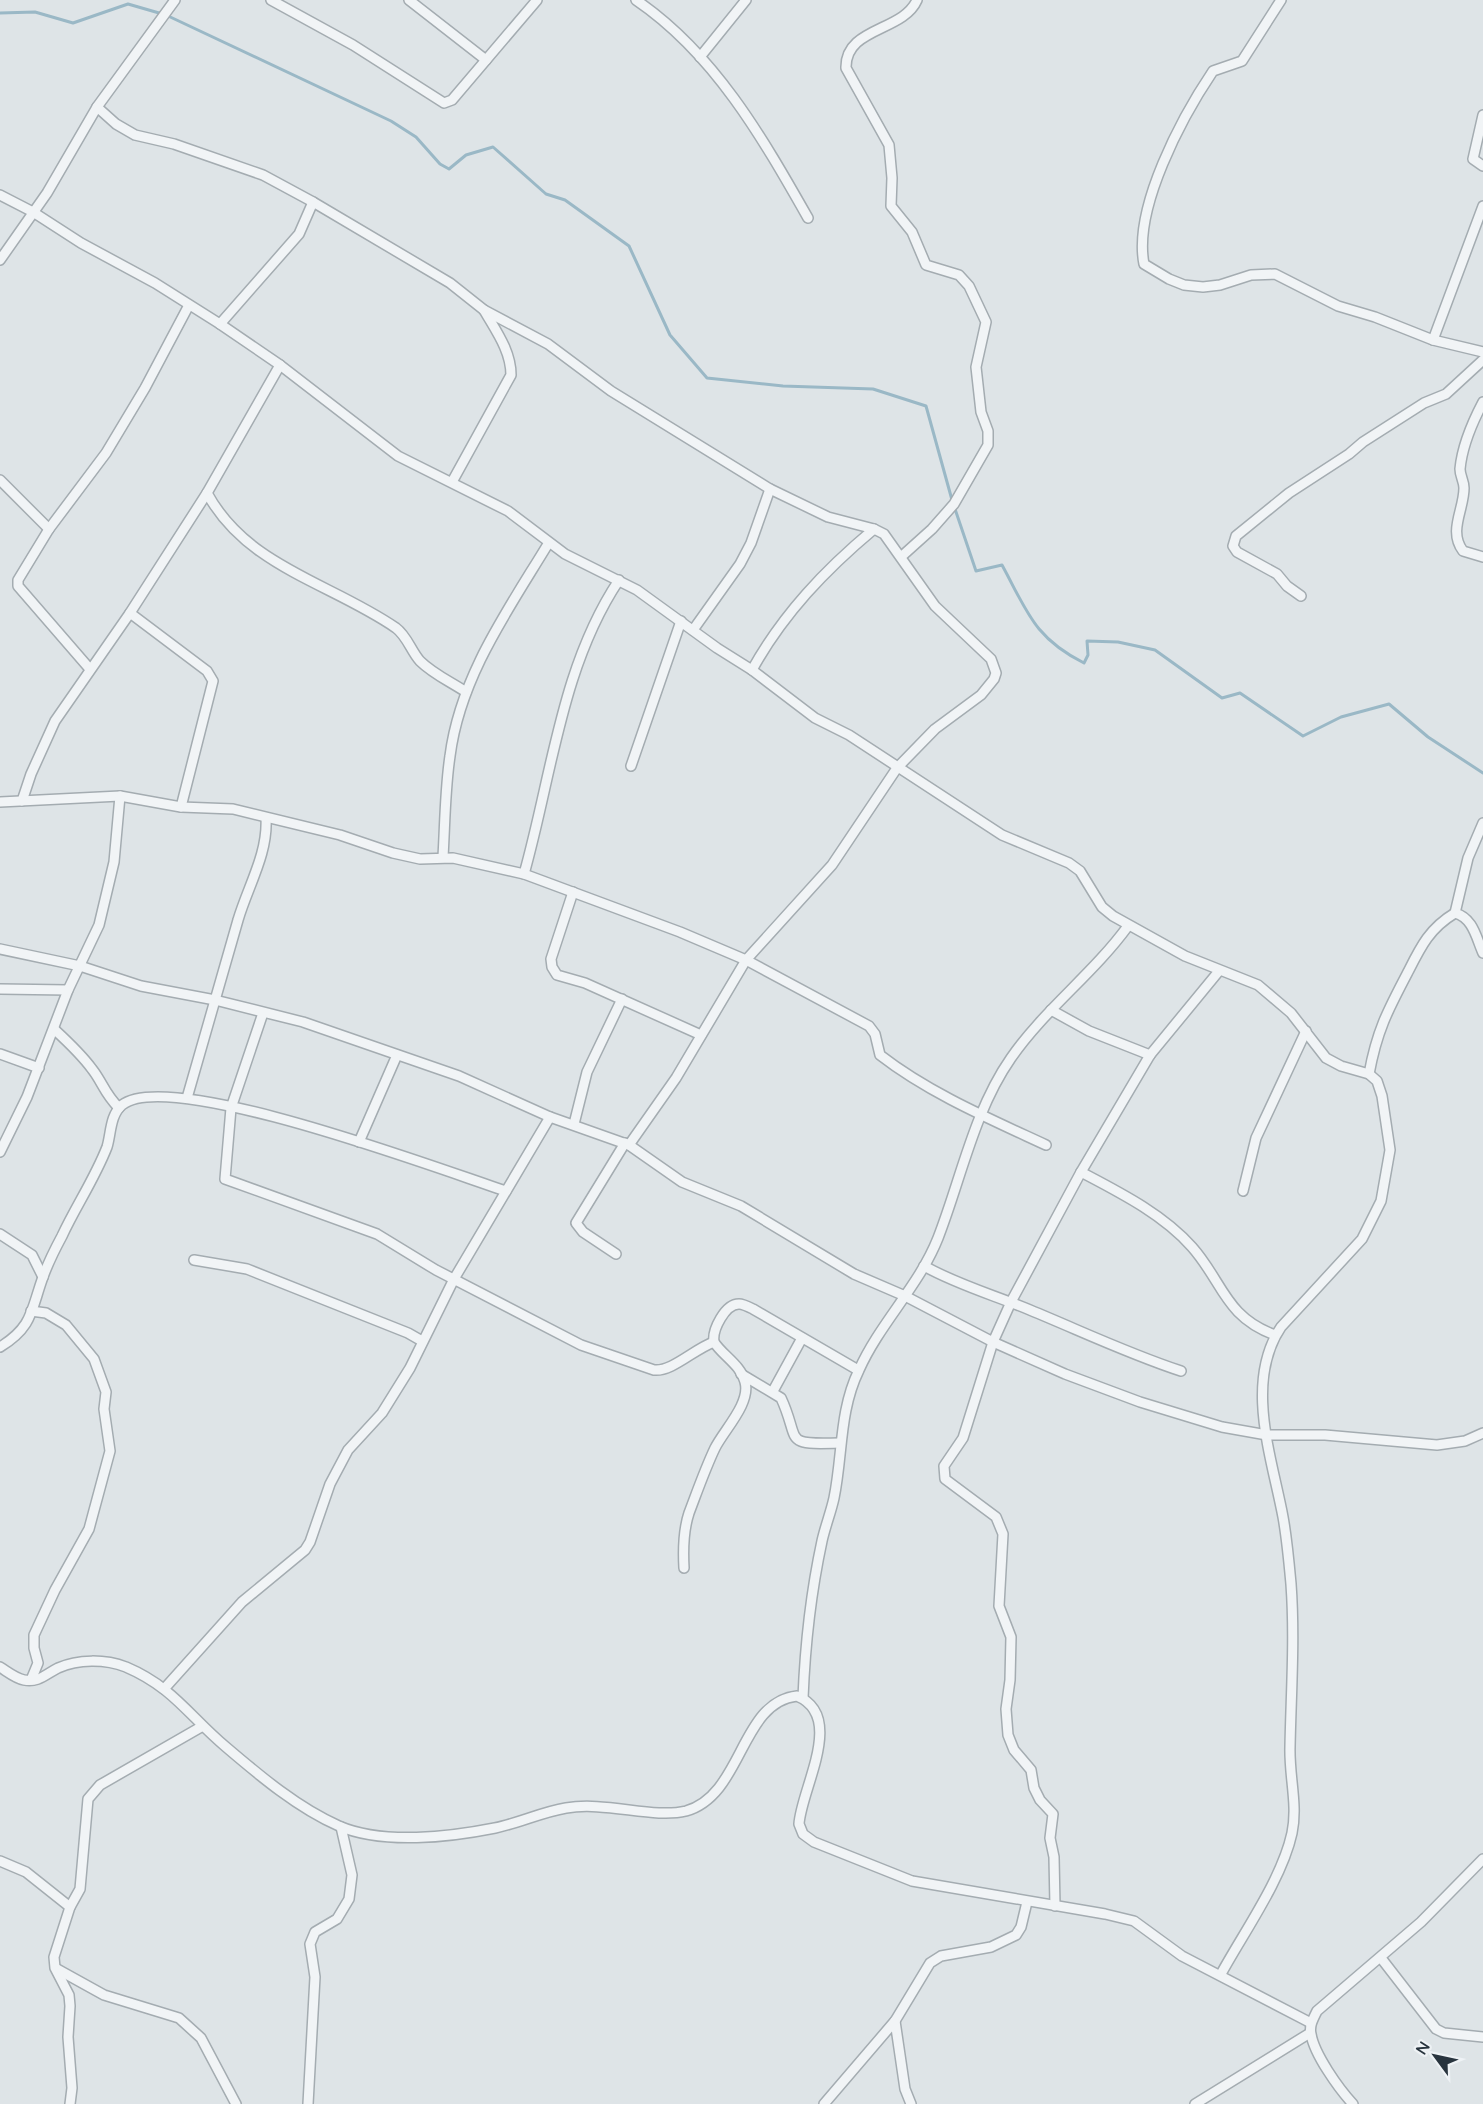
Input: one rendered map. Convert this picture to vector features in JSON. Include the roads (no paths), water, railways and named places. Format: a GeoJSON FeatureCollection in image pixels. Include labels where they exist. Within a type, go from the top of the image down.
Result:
{"type":"FeatureCollection","features":[{"type":"Feature","properties":{"kind":"street"},"geometry":{"type":"LineString","coordinates":[[0,260],[33,212],[97,107],[175,0]]}},
{"type":"Feature","properties":{"kind":"street"},"geometry":{"type":"LineString","coordinates":[[271,0],[353,45],[440,102],[452,100],[537,0]]}},
{"type":"Feature","properties":{"kind":"street"},"geometry":{"type":"LineString","coordinates":[[409,0],[486,60]]}},
{"type":"Feature","properties":{"kind":"street"},"geometry":{"type":"LineString","coordinates":[[636,0],[683,37],[700,57],[753,125],[808,218]]}},
{"type":"Feature","properties":{"kind":"street"},"geometry":{"type":"LineString","coordinates":[[700,57],[746,0]]}},
{"type":"Feature","properties":{"kind":"street"},"geometry":{"type":"LineString","coordinates":[[902,556],[932,529],[965,489],[988,445],[988,431],[981,412],[976,367],[986,322],[969,286],[959,275],[926,265],[912,232],[891,206],[892,178],[889,145],[846,68],[848,55],[854,44],[905,16],[917,0]]}},
{"type":"Feature","properties":{"kind":"street"},"geometry":{"type":"LineString","coordinates":[[1281,0],[1242,61],[1213,71],[1185,119],[1161,167],[1151,197],[1145,226],[1144,264],[1156,274],[1184,285],[1203,287],[1220,285],[1251,275],[1275,273],[1321,299],[1432,340],[1483,352]]}},
{"type":"Feature","properties":{"kind":"street"},"geometry":{"type":"LineString","coordinates":[[97,107],[116,124],[135,135],[174,144],[263,175],[313,202],[450,283],[484,310],[548,344],[611,391],[770,489],[828,517],[874,529],[884,534],[902,556],[935,606],[949,622],[991,659],[996,673],[989,687],[935,729],[897,768],[832,865],[746,960],[676,1078],[627,1144],[576,1223],[583,1232],[616,1254]]}},
{"type":"Feature","properties":{"kind":"street"},"geometry":{"type":"LineString","coordinates":[[1483,115],[1473,159],[1483,166]]}},
{"type":"Feature","properties":{"kind":"street"},"geometry":{"type":"LineString","coordinates":[[0,195],[33,212],[81,243],[220,324],[280,364],[398,456],[508,511],[548,544],[619,580],[752,670],[815,718],[849,735],[1002,836],[1069,863],[1086,879],[1102,907],[1128,926],[1219,971],[1258,985],[1291,1013],[1326,1058],[1341,1066],[1369,1074],[1377,1081],[1381,1089],[1389,1137],[1388,1169],[1381,1201],[1362,1239],[1294,1310],[1275,1335],[1267,1362],[1262,1398],[1284,1519],[1291,1585],[1293,1653],[1290,1749],[1294,1817],[1286,1854],[1221,1974]]}},
{"type":"Feature","properties":{"kind":"street"},"geometry":{"type":"LineString","coordinates":[[220,324],[299,234],[313,202]]}},
{"type":"Feature","properties":{"kind":"street"},"geometry":{"type":"LineString","coordinates":[[1432,340],[1483,206]]}},
{"type":"Feature","properties":{"kind":"street"},"geometry":{"type":"LineString","coordinates":[[89,668],[18,586],[20,575],[49,529],[106,453],[145,388],[189,305]]}},
{"type":"Feature","properties":{"kind":"street"},"geometry":{"type":"LineString","coordinates":[[452,482],[511,375],[511,361],[484,310]]}},
{"type":"Feature","properties":{"kind":"street"},"geometry":{"type":"LineString","coordinates":[[1301,596],[1287,586],[1277,574],[1237,552],[1233,546],[1236,536],[1289,493],[1363,442],[1424,403],[1446,394],[1483,360]]}},
{"type":"Feature","properties":{"kind":"street"},"geometry":{"type":"LineString","coordinates":[[22,801],[31,774],[55,721],[89,668],[130,613],[207,493],[280,364]]}},
{"type":"Feature","properties":{"kind":"street"},"geometry":{"type":"LineString","coordinates":[[1483,402],[1475,416],[1462,460],[1460,472],[1465,486],[1455,535],[1463,551],[1483,557]]}},
{"type":"Feature","properties":{"kind":"street"},"geometry":{"type":"LineString","coordinates":[[0,480],[49,529]]}},
{"type":"Feature","properties":{"kind":"street"},"geometry":{"type":"LineString","coordinates":[[693,630],[740,564],[751,543],[770,489]]}},
{"type":"Feature","properties":{"kind":"street"},"geometry":{"type":"LineString","coordinates":[[207,493],[225,522],[251,547],[274,563],[336,593],[398,629],[419,660],[466,692]]}},
{"type":"Feature","properties":{"kind":"street"},"geometry":{"type":"LineString","coordinates":[[752,670],[779,627],[801,598],[874,529]]}},
{"type":"Feature","properties":{"kind":"street"},"geometry":{"type":"LineString","coordinates":[[443,857],[450,755],[466,692],[494,632],[548,544]]}},
{"type":"Feature","properties":{"kind":"street"},"geometry":{"type":"LineString","coordinates":[[524,874],[575,669],[590,630],[619,580]]}},
{"type":"Feature","properties":{"kind":"street"},"geometry":{"type":"LineString","coordinates":[[130,613],[207,671],[213,681],[181,807]]}},
{"type":"Feature","properties":{"kind":"street"},"geometry":{"type":"LineString","coordinates":[[631,766],[681,621]]}},
{"type":"Feature","properties":{"kind":"street"},"geometry":{"type":"LineString","coordinates":[[0,1152],[55,1030],[68,990],[99,925],[114,862],[120,796]]}},
{"type":"Feature","properties":{"kind":"street"},"geometry":{"type":"LineString","coordinates":[[0,802],[120,796],[181,807],[232,809],[340,835],[393,853],[420,859],[443,857],[524,874],[680,932],[746,960],[860,1020],[875,1034],[880,1055],[886,1060],[982,1115],[1046,1145]]}},
{"type":"Feature","properties":{"kind":"street"},"geometry":{"type":"LineString","coordinates":[[187,1098],[238,920],[263,851],[267,832],[266,818]]}},
{"type":"Feature","properties":{"kind":"street"},"geometry":{"type":"LineString","coordinates":[[1369,1074],[1374,1044],[1393,997],[1425,939],[1434,927],[1455,914],[1468,858],[1483,823]]}},
{"type":"Feature","properties":{"kind":"street"},"geometry":{"type":"LineString","coordinates":[[573,892],[551,958],[553,971],[561,978],[577,980],[701,1035]]}},
{"type":"Feature","properties":{"kind":"street"},"geometry":{"type":"LineString","coordinates":[[1455,914],[1468,920],[1483,953]]}},
{"type":"Feature","properties":{"kind":"street"},"geometry":{"type":"LineString","coordinates":[[803,1698],[810,1623],[822,1543],[838,1471],[839,1443],[846,1406],[858,1370],[871,1345],[924,1266],[938,1238],[982,1115],[1010,1059],[1128,926]]}},
{"type":"Feature","properties":{"kind":"street"},"geometry":{"type":"LineString","coordinates":[[0,949],[80,966],[141,987],[215,1000],[303,1022],[459,1076],[550,1117],[627,1144],[682,1182],[734,1202],[854,1274],[905,1296],[993,1342],[1065,1374],[1140,1402],[1222,1427],[1267,1435],[1325,1435],[1437,1445],[1465,1441],[1483,1433]]}},
{"type":"Feature","properties":{"kind":"street"},"geometry":{"type":"LineString","coordinates":[[1055,1906],[1054,1857],[1050,1838],[1053,1814],[1040,1800],[1034,1788],[1031,1770],[1014,1750],[1008,1736],[1006,1708],[1010,1680],[1011,1637],[999,1606],[1003,1534],[1001,1525],[996,1517],[945,1479],[944,1466],[963,1438],[993,1342],[1011,1302],[1081,1172],[1150,1055],[1219,971]]}},
{"type":"Feature","properties":{"kind":"street"},"geometry":{"type":"LineString","coordinates":[[0,989],[68,990]]}},
{"type":"Feature","properties":{"kind":"street"},"geometry":{"type":"LineString","coordinates":[[574,1124],[587,1072],[622,999]]}},
{"type":"Feature","properties":{"kind":"street"},"geometry":{"type":"LineString","coordinates":[[1051,1011],[1097,1034],[1150,1055]]}},
{"type":"Feature","properties":{"kind":"street"},"geometry":{"type":"LineString","coordinates":[[263,1013],[231,1108],[225,1179],[377,1234],[454,1279],[581,1345],[654,1370],[663,1371],[699,1347],[714,1342]]}},
{"type":"Feature","properties":{"kind":"street"},"geometry":{"type":"LineString","coordinates":[[55,1030],[83,1057],[95,1072],[105,1094],[119,1108]]}},
{"type":"Feature","properties":{"kind":"street"},"geometry":{"type":"LineString","coordinates":[[1244,1191],[1256,1138],[1306,1031]]}},
{"type":"Feature","properties":{"kind":"street"},"geometry":{"type":"LineString","coordinates":[[0,1054],[39,1068]]}},
{"type":"Feature","properties":{"kind":"street"},"geometry":{"type":"LineString","coordinates":[[359,1142],[397,1055]]}},
{"type":"Feature","properties":{"kind":"street"},"geometry":{"type":"LineString","coordinates":[[0,1347],[24,1329],[31,1318],[43,1276],[104,1154],[112,1123],[119,1108],[132,1100],[187,1098],[270,1114],[506,1191]]}},
{"type":"Feature","properties":{"kind":"street"},"geometry":{"type":"LineString","coordinates":[[164,1689],[242,1602],[304,1551],[310,1542],[330,1484],[342,1460],[354,1441],[382,1413],[410,1368],[454,1279],[550,1117]]}},
{"type":"Feature","properties":{"kind":"street"},"geometry":{"type":"LineString","coordinates":[[1081,1172],[1119,1192],[1174,1229],[1193,1248],[1240,1315],[1254,1327],[1275,1335]]}},
{"type":"Feature","properties":{"kind":"street"},"geometry":{"type":"LineString","coordinates":[[0,1234],[32,1255],[43,1276]]}},
{"type":"Feature","properties":{"kind":"street"},"geometry":{"type":"LineString","coordinates":[[194,1260],[253,1272],[422,1341]]}},
{"type":"Feature","properties":{"kind":"street"},"geometry":{"type":"LineString","coordinates":[[924,1266],[972,1290],[1011,1302],[1117,1349],[1181,1371]]}},
{"type":"Feature","properties":{"kind":"street"},"geometry":{"type":"LineString","coordinates":[[684,1568],[683,1540],[688,1516],[716,1447],[742,1402],[745,1382],[714,1342],[714,1331],[730,1306],[738,1304],[764,1315],[858,1370]]}},
{"type":"Feature","properties":{"kind":"street"},"geometry":{"type":"LineString","coordinates":[[31,1680],[38,1664],[34,1635],[55,1590],[89,1529],[110,1451],[104,1409],[106,1392],[94,1359],[66,1325],[46,1312],[32,1311]]}},
{"type":"Feature","properties":{"kind":"street"},"geometry":{"type":"LineString","coordinates":[[773,1391],[802,1338]]}},
{"type":"Feature","properties":{"kind":"street"},"geometry":{"type":"LineString","coordinates":[[741,1374],[782,1398],[792,1435],[798,1440],[839,1443]]}},
{"type":"Feature","properties":{"kind":"street"},"geometry":{"type":"LineString","coordinates":[[0,1667],[13,1676],[31,1680],[40,1679],[71,1663],[89,1661],[123,1666],[164,1689],[187,1707],[201,1726],[283,1792],[341,1827],[382,1836],[435,1837],[496,1828],[551,1811],[584,1805],[669,1813],[686,1810],[696,1806],[726,1777],[761,1716],[784,1697],[797,1696],[803,1698],[814,1710],[820,1722],[820,1740],[799,1824],[803,1833],[814,1842],[912,1881],[1134,1921],[1182,1956],[1221,1974],[1311,2028],[1329,2071],[1353,2104]]}},
{"type":"Feature","properties":{"kind":"street"},"geometry":{"type":"LineString","coordinates":[[69,2104],[72,2088],[68,2037],[69,1995],[55,1968],[54,1957],[70,1907],[80,1888],[86,1803],[93,1791],[201,1726]]}},
{"type":"Feature","properties":{"kind":"street"},"geometry":{"type":"LineString","coordinates":[[308,2104],[315,1977],[310,1944],[315,1932],[337,1919],[345,1911],[349,1899],[352,1875],[341,1827]]}},
{"type":"Feature","properties":{"kind":"street"},"geometry":{"type":"LineString","coordinates":[[1195,2104],[1311,2028],[1323,2005],[1382,1958],[1483,1859]]}},
{"type":"Feature","properties":{"kind":"street"},"geometry":{"type":"LineString","coordinates":[[0,1861],[26,1872],[70,1907]]}},
{"type":"Feature","properties":{"kind":"street"},"geometry":{"type":"LineString","coordinates":[[824,2104],[895,2021],[935,1959],[991,1947],[1016,1935],[1022,1927],[1027,1902]]}},
{"type":"Feature","properties":{"kind":"street"},"geometry":{"type":"LineString","coordinates":[[1382,1958],[1436,2029],[1444,2033],[1483,2037]]}},
{"type":"Feature","properties":{"kind":"street"},"geometry":{"type":"LineString","coordinates":[[55,1968],[104,1995],[179,2018],[201,2038],[236,2104]]}},
{"type":"Feature","properties":{"kind":"street"},"geometry":{"type":"LineString","coordinates":[[895,2021],[905,2089],[911,2104]]}},
{"type":"Feature","properties":{"kind":"waterway"},"geometry":{"type":"LineString","coordinates":[[0,13],[35,12],[73,23],[128,4],[166,15],[391,121],[416,137],[440,164],[449,169],[466,155],[493,147],[546,194],[565,200],[629,246],[670,335],[707,378],[783,386],[873,389],[926,406],[952,500]]}},
{"type":"Feature","properties":{"kind":"waterway"},"geometry":{"type":"LineString","coordinates":[[954,506],[976,571],[1002,565],[1026,610],[1043,633],[1054,644],[1084,663],[1088,655],[1087,641],[1118,642],[1155,650],[1222,698],[1240,693],[1303,736],[1341,717],[1389,704],[1428,737],[1483,773]]}}]}
